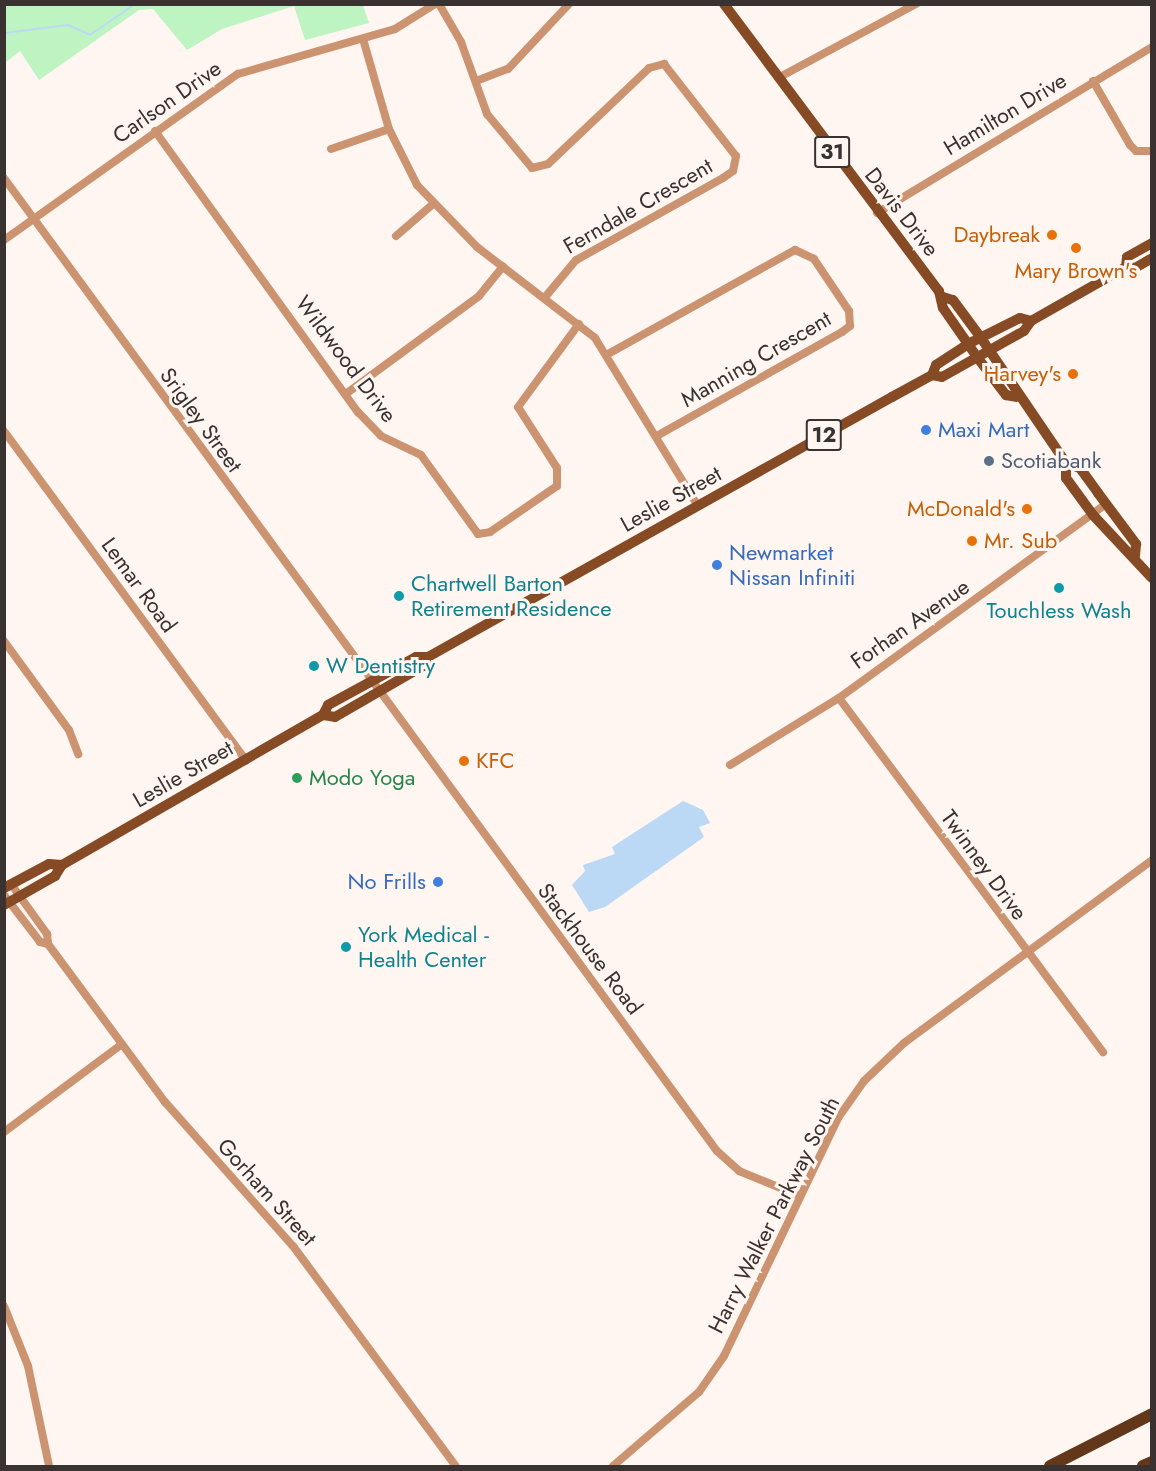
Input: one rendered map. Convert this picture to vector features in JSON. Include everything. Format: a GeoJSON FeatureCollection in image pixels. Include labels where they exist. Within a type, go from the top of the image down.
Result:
{"type":"FeatureCollection","features":[{"type":"Feature","properties":{"kind":"highway"},"geometry":{"type":"LineString","coordinates":[[1138,1421],[1152,1408]]}},
{"type":"Feature","properties":{"kind":"highway"},"geometry":{"type":"LineString","coordinates":[[1050,1467],[1152,1414]]}},
{"type":"Feature","properties":{"kind":"highway"},"geometry":{"type":"LineString","coordinates":[[1143,1467],[1152,1462]]}},
{"type":"Feature","properties":{"kind":"main road","name":"Davis Drive"},"geometry":{"type":"LineString","coordinates":[[724,4],[877,213],[943,297],[953,300],[990,350],[1016,397],[1065,464],[1066,478],[1093,515],[1122,552],[1135,556],[1152,578]]}},
{"type":"Feature","properties":{"kind":"main road","name":"Leslie Street"},"geometry":{"type":"LineString","coordinates":[[1126,267],[1128,256],[1152,243]]}},
{"type":"Feature","properties":{"kind":"main road","name":"Leslie Street"},"geometry":{"type":"LineString","coordinates":[[932,375],[942,377],[1024,331],[1031,321],[1126,267],[1135,268],[1152,258]]}},
{"type":"Feature","properties":{"kind":"main road","name":"Davis Drive"},"geometry":{"type":"LineString","coordinates":[[943,297],[943,308],[976,357],[1006,394],[1016,397]]}},
{"type":"Feature","properties":{"kind":"main road","name":"Leslie Street"},"geometry":{"type":"LineString","coordinates":[[6,901],[21,896],[55,876],[62,865],[323,715],[328,705],[416,657],[428,657],[932,375],[936,365],[968,344],[1020,318],[1031,321]]}},
{"type":"Feature","properties":{"kind":"main road","name":"Davis Drive"},"geometry":{"type":"LineString","coordinates":[[1065,464],[1080,468],[1136,544],[1135,556]]}},
{"type":"Feature","properties":{"kind":"main road","name":"Leslie Street"},"geometry":{"type":"LineString","coordinates":[[323,715],[335,717],[423,666],[428,657]]}},
{"type":"Feature","properties":{"kind":"main road","name":"Leslie Street"},"geometry":{"type":"LineString","coordinates":[[7,882],[49,864],[62,865]]}},
{"type":"Feature","properties":{"kind":"street","name":"Carlson Drive"},"geometry":{"type":"LineString","coordinates":[[4,240],[238,74],[395,29],[437,4]]}},
{"type":"Feature","properties":{"kind":"street","name":"Ferndale Crescent"},"geometry":{"type":"LineString","coordinates":[[437,4],[476,81],[499,135],[526,163],[539,168],[649,68],[664,64],[736,156],[734,171],[576,260],[546,297]]}},
{"type":"Feature","properties":{"kind":"street"},"geometry":{"type":"LineString","coordinates":[[476,81],[508,69],[568,4]]}},
{"type":"Feature","properties":{"kind":"street"},"geometry":{"type":"LineString","coordinates":[[778,78],[916,4]]}},
{"type":"Feature","properties":{"kind":"street"},"geometry":{"type":"LineString","coordinates":[[363,39],[388,129],[432,204],[503,266],[579,324],[608,354],[698,506]]}},
{"type":"Feature","properties":{"kind":"street","name":"Hamilton Drive"},"geometry":{"type":"LineString","coordinates":[[877,213],[1152,47]]}},
{"type":"Feature","properties":{"kind":"street"},"geometry":{"type":"LineString","coordinates":[[1093,81],[1136,151],[1152,151]]}},
{"type":"Feature","properties":{"kind":"street"},"geometry":{"type":"LineString","coordinates":[[331,149],[388,129]]}},
{"type":"Feature","properties":{"kind":"street","name":"Wildwood Drive"},"geometry":{"type":"LineString","coordinates":[[155,131],[381,436],[421,454],[478,534],[484,534],[558,482],[557,468],[518,407],[579,324]]}},
{"type":"Feature","properties":{"kind":"street","name":"Srigley Street"},"geometry":{"type":"LineString","coordinates":[[4,178],[377,692]]}},
{"type":"Feature","properties":{"kind":"street"},"geometry":{"type":"LineString","coordinates":[[396,236],[432,204]]}},
{"type":"Feature","properties":{"kind":"street","name":"Manning Crescent"},"geometry":{"type":"LineString","coordinates":[[608,354],[795,250],[814,258],[849,311],[849,326],[842,332],[657,436]]}},
{"type":"Feature","properties":{"kind":"street"},"geometry":{"type":"LineString","coordinates":[[347,393],[479,296],[503,266]]}},
{"type":"Feature","properties":{"kind":"street","name":"Lemar Road"},"geometry":{"type":"LineString","coordinates":[[4,431],[246,761]]}},
{"type":"Feature","properties":{"kind":"street","name":"Forhan Avenue"},"geometry":{"type":"LineString","coordinates":[[730,765],[839,698],[1106,504]]}},
{"type":"Feature","properties":{"kind":"street"},"geometry":{"type":"LineString","coordinates":[[4,641],[69,730],[78,754]]}},
{"type":"Feature","properties":{"kind":"street","name":"Stackhouse Road"},"geometry":{"type":"LineString","coordinates":[[377,692],[717,1151],[740,1171],[800,1196]]}},
{"type":"Feature","properties":{"kind":"street","name":"Twinney Drive"},"geometry":{"type":"LineString","coordinates":[[839,698],[1102,1052]]}},
{"type":"Feature","properties":{"kind":"street","name":"Harry Walker Parkway South"},"geometry":{"type":"LineString","coordinates":[[613,1467],[670,1420],[712,1373],[838,1118],[864,1081],[904,1043],[1152,860]]}},
{"type":"Feature","properties":{"kind":"street","name":"Gorham Street"},"geometry":{"type":"LineString","coordinates":[[7,882],[21,896],[48,944],[199,1145],[293,1246],[456,1467]]}},
{"type":"Feature","properties":{"kind":"street","name":"Gorham Street"},"geometry":{"type":"LineString","coordinates":[[6,901],[40,942],[48,944]]}},
{"type":"Feature","properties":{"kind":"street"},"geometry":{"type":"LineString","coordinates":[[4,1132],[122,1044]]}},
{"type":"Feature","properties":{"kind":"street"},"geometry":{"type":"LineString","coordinates":[[4,1306],[28,1366],[49,1467]]}},
{"type":"Feature","properties":{"kind":"green space"},"geometry":{"type":"Polygon","coordinates":[[[5,4],[363,5],[369,23],[305,40],[294,6],[222,29],[187,50],[153,9],[139,10],[39,80],[20,51],[5,63],[5,4]]]}},
{"type":"Feature","properties":{"kind":"water"},"geometry":{"type":"Polygon","coordinates":[[[683,801],[703,810],[710,823],[699,827],[704,837],[605,907],[589,912],[572,885],[585,871],[583,865],[615,854],[612,847],[683,801]]]}},
{"type":"Feature","properties":{"kind":"waterway"},"geometry":{"type":"LineString","coordinates":[[4,33],[68,25],[90,35],[135,4]]}},
{"type":"Feature","properties":{"kind":"place","name":"Daybreak"},"geometry":{"type":"Point","coordinates":[1052,235]}},
{"type":"Feature","properties":{"kind":"place","name":"Mary Brown's"},"geometry":{"type":"Point","coordinates":[1076,248]}},
{"type":"Feature","properties":{"kind":"place","name":"Harvey's"},"geometry":{"type":"Point","coordinates":[1073,374]}},
{"type":"Feature","properties":{"kind":"place","name":"Maxi Mart"},"geometry":{"type":"Point","coordinates":[926,430]}},
{"type":"Feature","properties":{"kind":"place","name":"Scotiabank"},"geometry":{"type":"Point","coordinates":[989,461]}},
{"type":"Feature","properties":{"kind":"place","name":"McDonald's"},"geometry":{"type":"Point","coordinates":[1027,509]}},
{"type":"Feature","properties":{"kind":"place","name":"Mr. Sub"},"geometry":{"type":"Point","coordinates":[972,541]}},
{"type":"Feature","properties":{"kind":"place","name":"Newmarket Nissan Infiniti"},"geometry":{"type":"Point","coordinates":[717,565]}},
{"type":"Feature","properties":{"kind":"place","name":"Touchless Wash"},"geometry":{"type":"Point","coordinates":[1059,588]}},
{"type":"Feature","properties":{"kind":"place","name":"Chartwell Barton Retirement Residence"},"geometry":{"type":"Point","coordinates":[399,596]}},
{"type":"Feature","properties":{"kind":"place","name":"W Dentistry"},"geometry":{"type":"Point","coordinates":[314,666]}},
{"type":"Feature","properties":{"kind":"place","name":"KFC"},"geometry":{"type":"Point","coordinates":[464,761]}},
{"type":"Feature","properties":{"kind":"place","name":"Modo Yoga"},"geometry":{"type":"Point","coordinates":[297,778]}},
{"type":"Feature","properties":{"kind":"place","name":"No Frills"},"geometry":{"type":"Point","coordinates":[438,882]}},
{"type":"Feature","properties":{"kind":"place","name":"York Medical - Health Center"},"geometry":{"type":"Point","coordinates":[346,947]}}]}
